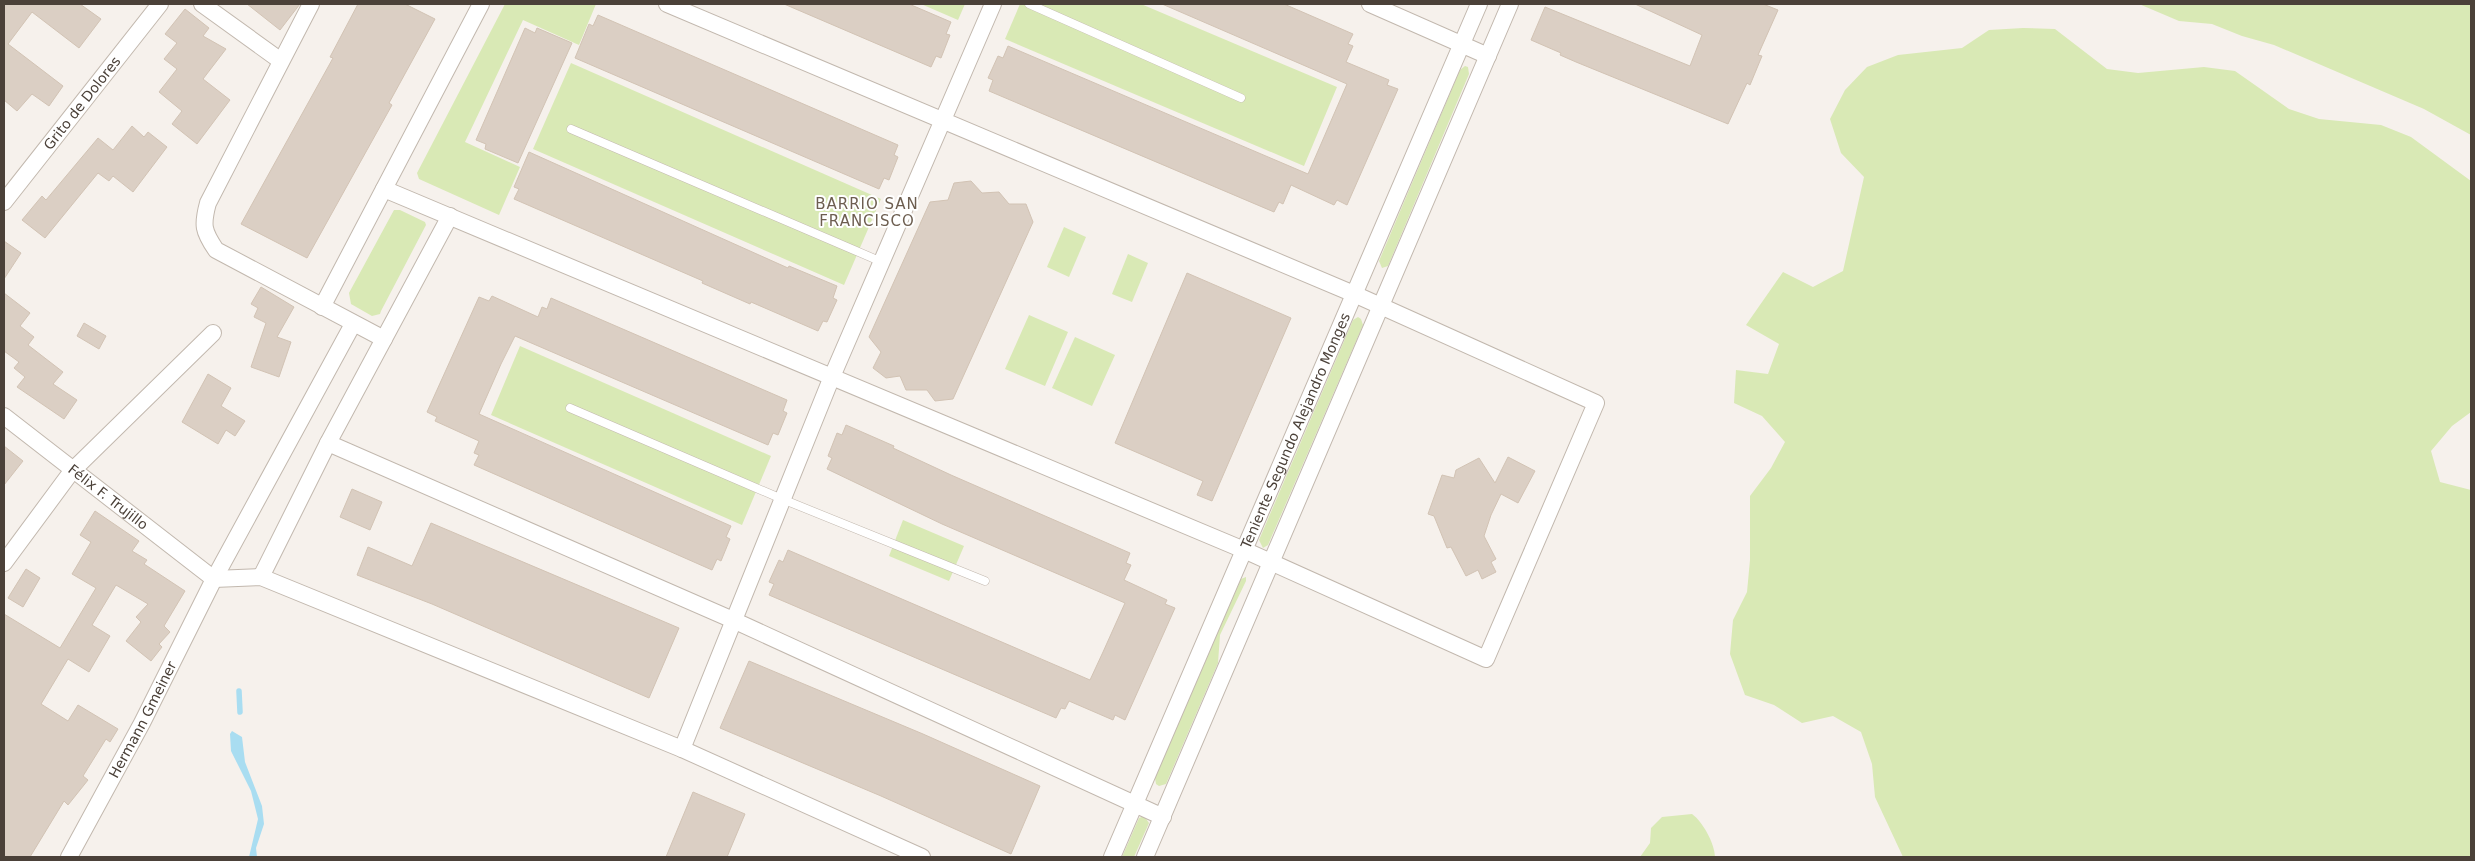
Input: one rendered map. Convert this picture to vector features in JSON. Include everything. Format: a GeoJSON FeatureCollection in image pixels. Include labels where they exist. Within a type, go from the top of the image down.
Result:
{"type":"FeatureCollection","features":[{"type":"Feature","properties":{"kind":"street","name":"Grito de Dolores"},"geometry":{"type":"LineString","coordinates":[[4,202],[160,4]]}},
{"type":"Feature","properties":{"kind":"street"},"geometry":{"type":"LineString","coordinates":[[202,4],[281,61]]}},
{"type":"Feature","properties":{"kind":"street"},"geometry":{"type":"LineString","coordinates":[[311,4],[208,203],[203,219],[204,234],[216,250],[384,339]]}},
{"type":"Feature","properties":{"kind":"street"},"geometry":{"type":"LineString","coordinates":[[322,307],[481,4]]}},
{"type":"Feature","properties":{"kind":"street"},"geometry":{"type":"LineString","coordinates":[[384,189],[831,379],[1244,550],[1486,659],[1596,403],[1354,294],[667,4]]}},
{"type":"Feature","properties":{"kind":"street"},"geometry":{"type":"LineString","coordinates":[[682,749],[831,379],[993,4]]}},
{"type":"Feature","properties":{"kind":"street"},"geometry":{"type":"LineString","coordinates":[[1370,4],[1488,56]]}},
{"type":"Feature","properties":{"kind":"street","name":"Teniente Segundo Alejandro Monges"},"geometry":{"type":"LineString","coordinates":[[1112,857],[1479,4]]}},
{"type":"Feature","properties":{"kind":"street"},"geometry":{"type":"LineString","coordinates":[[1145,857],[1510,4]]}},
{"type":"Feature","properties":{"kind":"street"},"geometry":{"type":"LineString","coordinates":[[261,577],[328,443],[450,216]]}},
{"type":"Feature","properties":{"kind":"street","name":"Hermann Gmeiner"},"geometry":{"type":"LineString","coordinates":[[69,857],[142,723],[214,579],[353,324]]}},
{"type":"Feature","properties":{"kind":"street"},"geometry":{"type":"LineString","coordinates":[[4,563],[72,471],[213,333]]}},
{"type":"Feature","properties":{"kind":"street","name":"Félix F. Trujillo"},"geometry":{"type":"LineString","coordinates":[[4,416],[72,471],[214,579]]}},
{"type":"Feature","properties":{"kind":"street"},"geometry":{"type":"LineString","coordinates":[[328,443],[733,620],[1163,817]]}},
{"type":"Feature","properties":{"kind":"street"},"geometry":{"type":"LineString","coordinates":[[214,579],[261,577],[682,749],[922,857]]}},
{"type":"Feature","properties":{"kind":"lane"},"geometry":{"type":"LineString","coordinates":[[1028,4],[1241,98]]}},
{"type":"Feature","properties":{"kind":"lane"},"geometry":{"type":"LineString","coordinates":[[571,129],[882,262]]}},
{"type":"Feature","properties":{"kind":"lane"},"geometry":{"type":"LineString","coordinates":[[570,408],[782,499],[985,581]]}},
{"type":"Feature","properties":{"kind":"green space"},"geometry":{"type":"Polygon","coordinates":[[[505,4],[596,4],[579,45],[523,20],[465,142],[520,167],[499,215],[419,179],[417,173],[505,4]]]}},
{"type":"Feature","properties":{"kind":"green space"},"geometry":{"type":"Polygon","coordinates":[[[921,4],[965,4],[958,20],[921,4]]]}},
{"type":"Feature","properties":{"kind":"green space"},"geometry":{"type":"Polygon","coordinates":[[[1020,4],[1141,4],[1337,87],[1304,166],[1005,39],[1020,4]]]}},
{"type":"Feature","properties":{"kind":"green space"},"geometry":{"type":"Polygon","coordinates":[[[2139,4],[2471,4],[2471,135],[2424,109],[2274,45],[2242,36],[2212,24],[2179,21],[2139,4]]]}},
{"type":"Feature","properties":{"kind":"green space"},"geometry":{"type":"Polygon","coordinates":[[[2055,29],[2107,69],[2138,73],[2204,67],[2235,71],[2289,109],[2319,119],[2381,125],[2411,137],[2471,181],[2471,412],[2452,426],[2431,451],[2440,482],[2471,490],[2471,857],[1903,857],[1875,797],[1872,764],[1861,732],[1833,716],[1802,723],[1774,705],[1745,695],[1730,654],[1733,620],[1747,592],[1750,560],[1750,496],[1771,468],[1785,442],[1762,416],[1734,403],[1736,370],[1768,374],[1779,344],[1746,325],[1783,272],[1813,287],[1843,271],[1864,177],[1841,153],[1830,119],[1845,90],[1867,67],[1898,55],[1962,48],[1989,30],[2055,29]]]}},
{"type":"Feature","properties":{"kind":"green space"},"geometry":{"type":"Polygon","coordinates":[[[571,63],[881,199],[844,285],[533,149],[571,63]]]}},
{"type":"Feature","properties":{"kind":"green space"},"geometry":{"type":"Polygon","coordinates":[[[1465,66],[1468,67],[1469,74],[1388,266],[1382,268],[1379,261],[1460,70],[1465,66]]]}},
{"type":"Feature","properties":{"kind":"green space"},"geometry":{"type":"Polygon","coordinates":[[[394,210],[400,210],[425,222],[426,225],[380,314],[372,316],[351,304],[349,293],[394,210]]]}},
{"type":"Feature","properties":{"kind":"green space"},"geometry":{"type":"Polygon","coordinates":[[[1064,227],[1086,237],[1069,277],[1047,267],[1064,227]]]}},
{"type":"Feature","properties":{"kind":"green space"},"geometry":{"type":"Polygon","coordinates":[[[1128,254],[1148,263],[1132,302],[1112,294],[1128,254]]]}},
{"type":"Feature","properties":{"kind":"green space"},"geometry":{"type":"Polygon","coordinates":[[[1029,315],[1068,332],[1045,386],[1005,369],[1029,315]]]}},
{"type":"Feature","properties":{"kind":"green space"},"geometry":{"type":"Polygon","coordinates":[[[1358,317],[1363,325],[1268,545],[1263,548],[1259,540],[1353,320],[1358,317]]]}},
{"type":"Feature","properties":{"kind":"green space"},"geometry":{"type":"Polygon","coordinates":[[[1075,337],[1115,355],[1092,406],[1052,388],[1075,337]]]}},
{"type":"Feature","properties":{"kind":"green space"},"geometry":{"type":"Polygon","coordinates":[[[520,346],[771,456],[742,525],[491,415],[520,346]]]}},
{"type":"Feature","properties":{"kind":"green space"},"geometry":{"type":"Polygon","coordinates":[[[903,520],[964,546],[949,581],[889,556],[903,520]]]}},
{"type":"Feature","properties":{"kind":"green space"},"geometry":{"type":"Polygon","coordinates":[[[1246,577],[1246,581],[1220,635],[1218,663],[1166,784],[1159,786],[1156,784],[1155,778],[1241,579],[1246,577]]]}},
{"type":"Feature","properties":{"kind":"green space"},"geometry":{"type":"Polygon","coordinates":[[[1692,814],[1708,834],[1715,857],[1640,857],[1650,843],[1651,828],[1662,817],[1692,814]]]}},
{"type":"Feature","properties":{"kind":"green space"},"geometry":{"type":"Polygon","coordinates":[[[1144,816],[1149,823],[1134,857],[1122,857],[1139,818],[1144,816]]]}},
{"type":"Feature","properties":{"kind":"water"},"geometry":{"type":"Polygon","coordinates":[[[232,731],[242,737],[245,762],[262,806],[264,824],[256,848],[257,857],[249,857],[258,819],[251,791],[231,751],[230,734],[232,731]]]}},
{"type":"Feature","properties":{"kind":"building"},"geometry":{"type":"Polygon","coordinates":[[[4,4],[80,4],[101,19],[79,48],[32,12],[8,44],[63,86],[49,106],[32,94],[17,111],[4,100],[4,4]]]}},
{"type":"Feature","properties":{"kind":"building"},"geometry":{"type":"Polygon","coordinates":[[[247,4],[300,4],[280,30],[247,4]]]}},
{"type":"Feature","properties":{"kind":"building"},"geometry":{"type":"Polygon","coordinates":[[[358,4],[405,4],[435,19],[389,103],[392,105],[307,258],[241,224],[333,58],[330,57],[358,4]]]}},
{"type":"Feature","properties":{"kind":"building"},"geometry":{"type":"Polygon","coordinates":[[[784,4],[909,4],[951,22],[946,34],[950,35],[941,58],[936,56],[931,67],[784,4]]]}},
{"type":"Feature","properties":{"kind":"building"},"geometry":{"type":"Polygon","coordinates":[[[1162,4],[1284,4],[1353,34],[1348,44],[1353,46],[1346,62],[1389,80],[1387,85],[1398,89],[1347,205],[1337,200],[1334,205],[1291,185],[1283,204],[1279,202],[1274,212],[989,91],[993,80],[988,78],[998,56],[1003,58],[1008,46],[1308,174],[1347,84],[1162,4]]]}},
{"type":"Feature","properties":{"kind":"building"},"geometry":{"type":"Polygon","coordinates":[[[1635,4],[1763,4],[1778,10],[1758,55],[1762,56],[1750,85],[1747,83],[1728,124],[1576,62],[1531,40],[1545,7],[1690,66],[1702,35],[1635,4]]]}},
{"type":"Feature","properties":{"kind":"building"},"geometry":{"type":"Polygon","coordinates":[[[185,9],[209,28],[203,36],[226,49],[203,79],[230,100],[197,144],[172,124],[182,111],[159,92],[177,69],[164,59],[177,43],[165,34],[185,9]]]}},
{"type":"Feature","properties":{"kind":"building"},"geometry":{"type":"Polygon","coordinates":[[[598,15],[898,145],[894,155],[898,157],[889,180],[884,178],[879,189],[575,58],[589,24],[593,26],[598,15]]]}},
{"type":"Feature","properties":{"kind":"building"},"geometry":{"type":"Polygon","coordinates":[[[525,28],[535,33],[537,28],[572,43],[518,163],[485,149],[486,144],[476,140],[525,28]]]}},
{"type":"Feature","properties":{"kind":"building"},"geometry":{"type":"Polygon","coordinates":[[[132,126],[144,137],[148,132],[167,147],[133,192],[113,176],[109,181],[98,173],[45,238],[22,220],[42,196],[46,200],[98,138],[113,150],[132,126]]]}},
{"type":"Feature","properties":{"kind":"building"},"geometry":{"type":"Polygon","coordinates":[[[529,152],[788,268],[789,266],[837,286],[833,298],[837,300],[827,322],[823,321],[818,331],[751,302],[750,304],[702,283],[703,281],[514,199],[519,189],[514,187],[529,152]]]}},
{"type":"Feature","properties":{"kind":"building"},"geometry":{"type":"Polygon","coordinates":[[[971,181],[982,193],[999,192],[1009,204],[1026,204],[1033,222],[953,399],[935,401],[927,390],[906,390],[900,376],[886,378],[873,368],[881,352],[869,337],[930,202],[948,200],[954,183],[971,181]]]}},
{"type":"Feature","properties":{"kind":"building"},"geometry":{"type":"Polygon","coordinates":[[[4,241],[21,253],[4,279],[4,241]]]}},
{"type":"Feature","properties":{"kind":"building"},"geometry":{"type":"Polygon","coordinates":[[[1187,273],[1291,318],[1212,501],[1197,495],[1203,481],[1115,443],[1187,273]]]}},
{"type":"Feature","properties":{"kind":"building"},"geometry":{"type":"Polygon","coordinates":[[[261,287],[294,307],[277,337],[291,342],[279,377],[251,367],[266,323],[254,317],[258,308],[251,304],[261,287]]]}},
{"type":"Feature","properties":{"kind":"building"},"geometry":{"type":"Polygon","coordinates":[[[4,293],[30,313],[20,326],[34,337],[28,345],[63,372],[53,384],[77,400],[64,419],[17,387],[25,377],[14,368],[19,362],[4,351],[4,293]]]}},
{"type":"Feature","properties":{"kind":"building"},"geometry":{"type":"Polygon","coordinates":[[[492,296],[538,317],[542,307],[547,309],[551,298],[787,400],[783,411],[787,413],[778,435],[773,433],[768,445],[515,336],[501,364],[479,414],[731,526],[726,537],[730,539],[721,561],[717,559],[712,570],[474,465],[479,455],[474,453],[479,441],[435,421],[437,417],[427,412],[479,297],[489,301],[492,296]]]}},
{"type":"Feature","properties":{"kind":"building"},"geometry":{"type":"Polygon","coordinates":[[[84,323],[106,336],[99,349],[77,336],[84,323]]]}},
{"type":"Feature","properties":{"kind":"building"},"geometry":{"type":"Polygon","coordinates":[[[208,374],[231,388],[221,406],[245,421],[235,436],[226,430],[218,444],[182,422],[208,374]]]}},
{"type":"Feature","properties":{"kind":"building"},"geometry":{"type":"Polygon","coordinates":[[[846,425],[894,446],[893,448],[951,475],[1130,553],[1126,563],[1131,565],[1124,580],[1167,600],[1165,604],[1175,608],[1125,720],[1115,715],[1113,720],[1069,701],[1065,709],[1061,708],[1056,718],[769,595],[774,584],[769,582],[779,560],[783,562],[788,550],[1090,680],[1103,652],[1125,603],[942,524],[827,469],[832,458],[828,456],[837,433],[842,435],[846,425]]]}},
{"type":"Feature","properties":{"kind":"building"},"geometry":{"type":"Polygon","coordinates":[[[4,446],[23,461],[4,485],[4,446]]]}},
{"type":"Feature","properties":{"kind":"building"},"geometry":{"type":"Polygon","coordinates":[[[1508,457],[1535,471],[1518,503],[1501,494],[1491,515],[1484,536],[1496,559],[1491,562],[1496,572],[1482,579],[1478,570],[1466,576],[1451,547],[1447,548],[1434,516],[1428,514],[1442,475],[1454,478],[1456,470],[1479,458],[1495,483],[1508,457]]]}},
{"type":"Feature","properties":{"kind":"building"},"geometry":{"type":"Polygon","coordinates":[[[352,489],[382,502],[370,530],[340,517],[352,489]]]}},
{"type":"Feature","properties":{"kind":"building"},"geometry":{"type":"Polygon","coordinates":[[[95,511],[139,541],[132,551],[147,560],[144,564],[185,591],[164,626],[170,632],[159,644],[162,647],[151,661],[126,641],[141,622],[136,617],[148,604],[116,585],[92,625],[110,636],[89,672],[68,659],[41,704],[68,721],[78,705],[118,729],[110,742],[106,739],[83,776],[88,780],[68,805],[64,801],[30,857],[4,857],[4,614],[60,648],[96,588],[72,574],[91,542],[80,535],[95,511]]]}},
{"type":"Feature","properties":{"kind":"building"},"geometry":{"type":"Polygon","coordinates":[[[431,523],[679,628],[649,698],[432,604],[357,575],[368,547],[412,566],[431,523]]]}},
{"type":"Feature","properties":{"kind":"building"},"geometry":{"type":"Polygon","coordinates":[[[26,569],[40,578],[23,607],[8,598],[26,569]]]}},
{"type":"Feature","properties":{"kind":"building"},"geometry":{"type":"Polygon","coordinates":[[[749,661],[923,734],[1040,786],[1011,854],[881,796],[720,728],[749,661]]]}},
{"type":"Feature","properties":{"kind":"building"},"geometry":{"type":"Polygon","coordinates":[[[693,792],[745,814],[727,857],[666,857],[693,792]]]}},
{"type":"Feature","properties":{"kind":"waterway"},"geometry":{"type":"LineString","coordinates":[[239,691],[240,712]]}},
{"type":"Feature","properties":{"kind":"district","name":"BARRIO SAN FRANCISCO"},"geometry":{"type":"Point","coordinates":[867,212]}}]}
